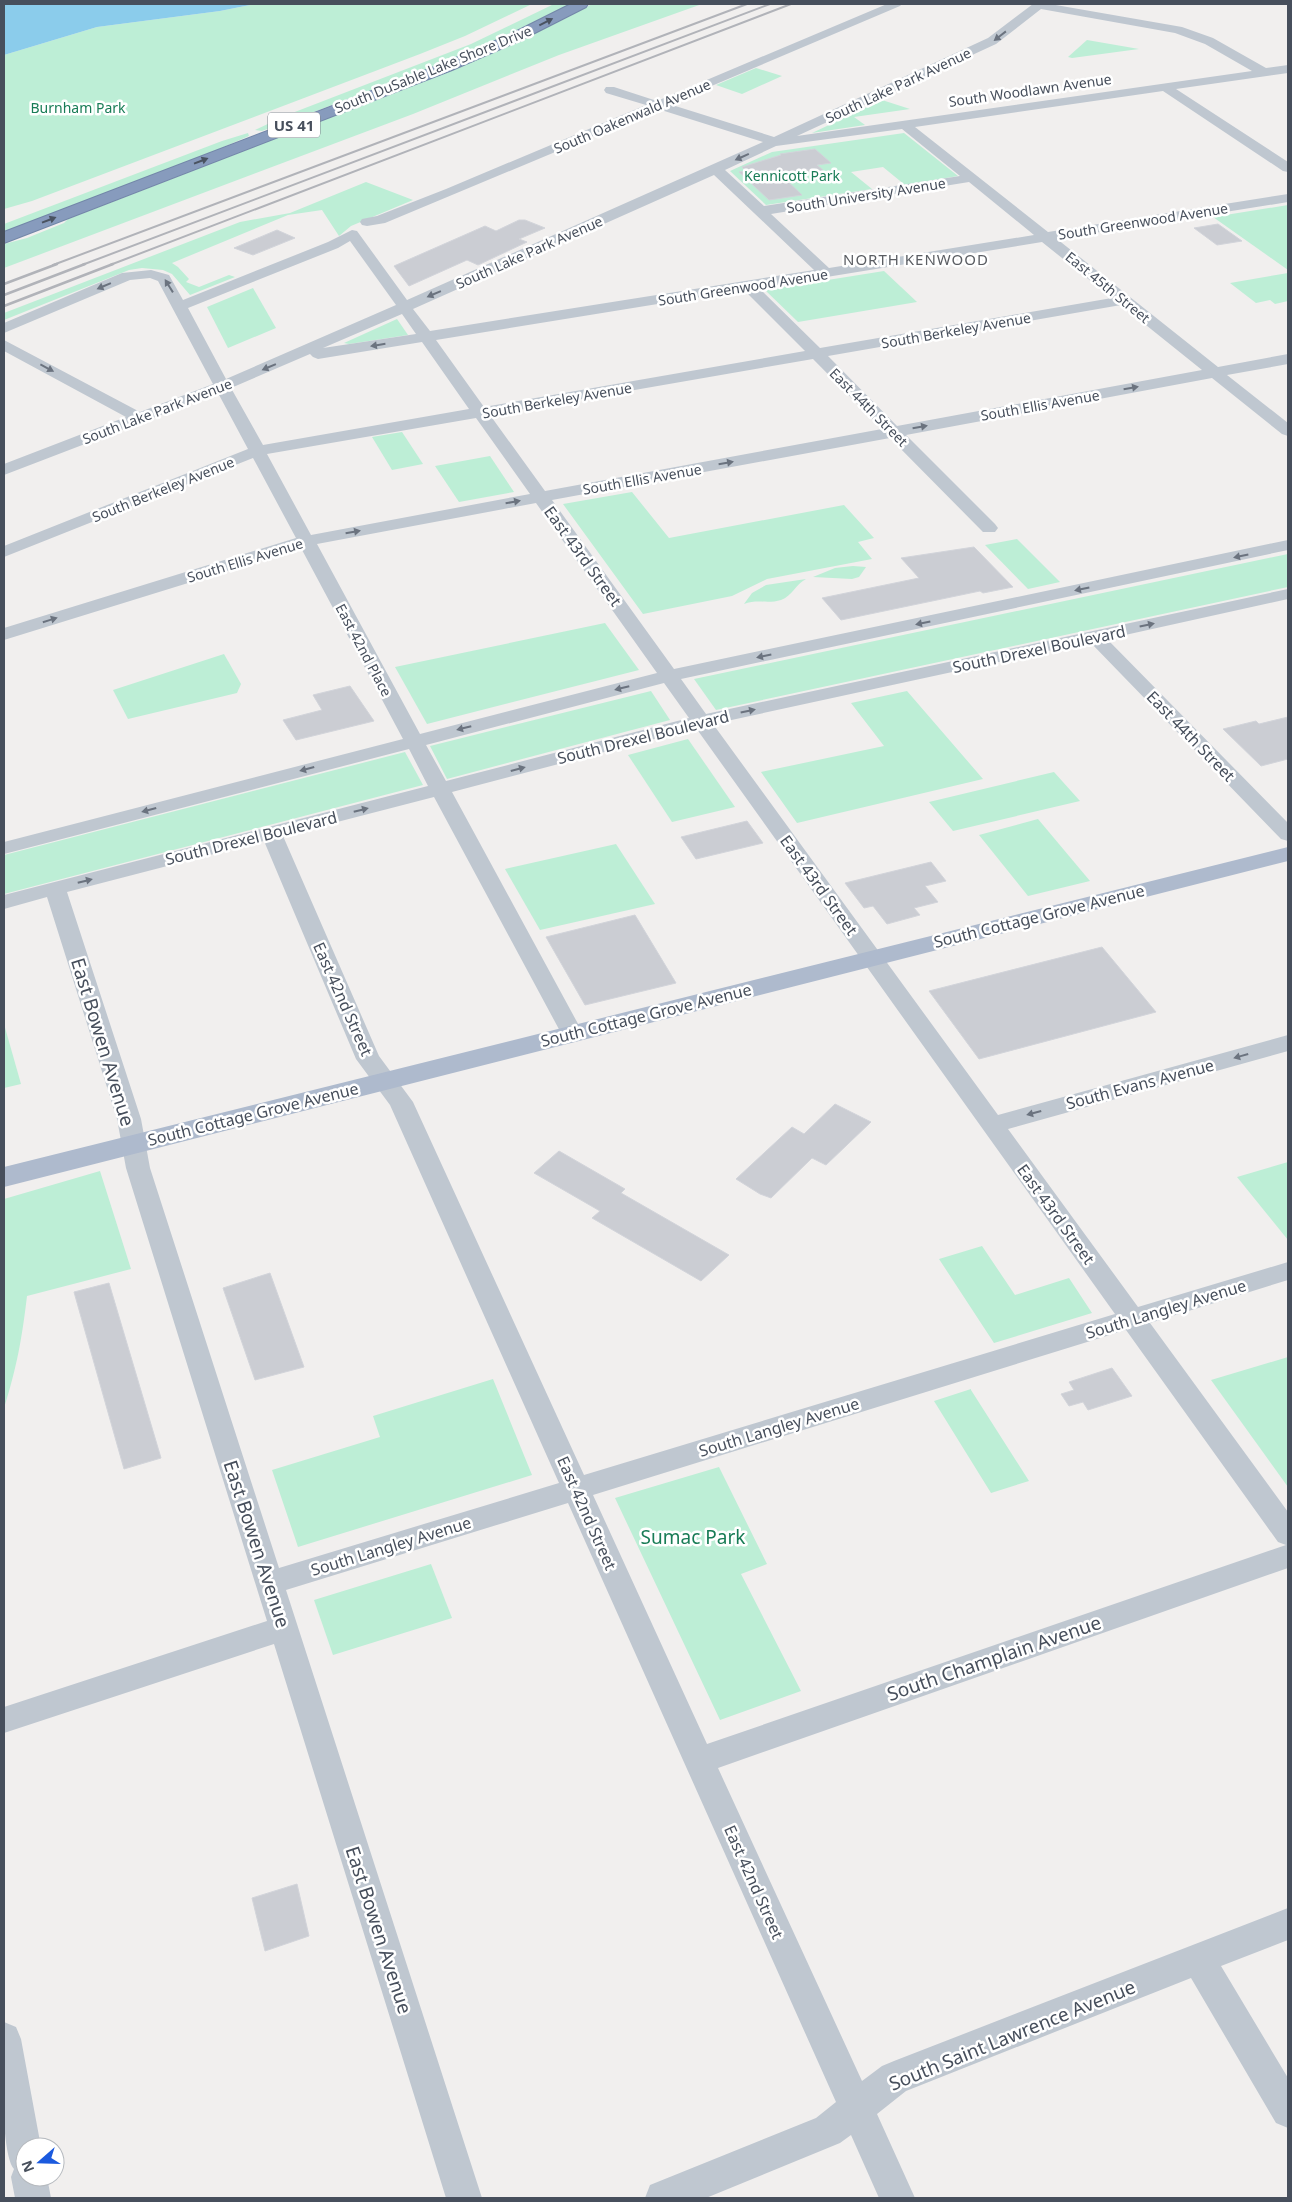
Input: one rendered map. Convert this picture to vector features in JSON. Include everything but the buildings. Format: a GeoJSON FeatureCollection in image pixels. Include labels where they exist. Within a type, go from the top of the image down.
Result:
{"type":"FeatureCollection","features":[{"type":"Feature","properties":{"kind":"highway","name":"South DuSable Lake Shore Drive"},"geometry":{"type":"LineString","coordinates":[[4,238],[447,67],[514,38],[581,4]]}},
{"type":"Feature","properties":{"kind":"main road","name":"South Cottage Grove Avenue"},"geometry":{"type":"LineString","coordinates":[[4,1177],[1288,854]]}},
{"type":"Feature","properties":{"kind":"street","name":"South Oakenwald Avenue"},"geometry":{"type":"LineString","coordinates":[[367,222],[380,220],[451,192],[896,4]]}},
{"type":"Feature","properties":{"kind":"street"},"geometry":{"type":"LineString","coordinates":[[1039,5],[1178,30],[1209,41],[1265,73]]}},
{"type":"Feature","properties":{"kind":"street","name":"South Lake Park Avenue"},"geometry":{"type":"LineString","coordinates":[[4,470],[287,359],[716,169],[992,42],[1039,5]]}},
{"type":"Feature","properties":{"kind":"street","name":"South Woodlawn Avenue"},"geometry":{"type":"LineString","coordinates":[[776,142],[791,142],[1288,70]]}},
{"type":"Feature","properties":{"kind":"street"},"geometry":{"type":"LineString","coordinates":[[1165,87],[1288,168]]}},
{"type":"Feature","properties":{"kind":"street"},"geometry":{"type":"LineString","coordinates":[[610,90],[776,142]]}},
{"type":"Feature","properties":{"kind":"street","name":"East 45th Street"},"geometry":{"type":"LineString","coordinates":[[905,125],[1288,431]]}},
{"type":"Feature","properties":{"kind":"street"},"geometry":{"type":"LineString","coordinates":[[716,169],[826,273]]}},
{"type":"Feature","properties":{"kind":"street","name":"South University Avenue"},"geometry":{"type":"LineString","coordinates":[[762,211],[971,178]]}},
{"type":"Feature","properties":{"kind":"street","name":"South Greenwood Avenue"},"geometry":{"type":"LineString","coordinates":[[287,359],[1288,198]]}},
{"type":"Feature","properties":{"kind":"street","name":"East 43rd Street"},"geometry":{"type":"LineString","coordinates":[[180,306],[333,245],[352,234],[871,958],[1288,1534]]}},
{"type":"Feature","properties":{"kind":"street","name":"East 42nd Place"},"geometry":{"type":"LineString","coordinates":[[4,328],[128,276],[151,274],[164,278],[572,1033]]}},
{"type":"Feature","properties":{"kind":"street","name":"East 44th Street"},"geometry":{"type":"LineString","coordinates":[[749,286],[989,528]]}},
{"type":"Feature","properties":{"kind":"street","name":"South Berkeley Avenue"},"geometry":{"type":"LineString","coordinates":[[4,552],[257,451],[1125,300]]}},
{"type":"Feature","properties":{"kind":"street"},"geometry":{"type":"LineString","coordinates":[[4,345],[139,418]]}},
{"type":"Feature","properties":{"kind":"street","name":"South Ellis Avenue"},"geometry":{"type":"LineString","coordinates":[[4,634],[305,541],[1288,359]]}},
{"type":"Feature","properties":{"kind":"street"},"geometry":{"type":"LineString","coordinates":[[4,848],[669,676],[1288,546]]}},
{"type":"Feature","properties":{"kind":"street","name":"South Drexel Boulevard"},"geometry":{"type":"LineString","coordinates":[[4,902],[701,721],[1288,594]]}},
{"type":"Feature","properties":{"kind":"street","name":"East 44th Street"},"geometry":{"type":"LineString","coordinates":[[1095,637],[1288,835]]}},
{"type":"Feature","properties":{"kind":"street","name":"East 42nd Street"},"geometry":{"type":"LineString","coordinates":[[271,833],[368,1059],[401,1102],[897,2198]]}},
{"type":"Feature","properties":{"kind":"street","name":"East Bowen Avenue"},"geometry":{"type":"LineString","coordinates":[[54,888],[129,1119],[138,1168],[464,2198]]}},
{"type":"Feature","properties":{"kind":"street","name":"South Evans Avenue"},"geometry":{"type":"LineString","coordinates":[[992,1125],[1288,1043]]}},
{"type":"Feature","properties":{"kind":"street","name":"South Langley Avenue"},"geometry":{"type":"LineString","coordinates":[[269,1583],[1288,1271]]}},
{"type":"Feature","properties":{"kind":"street","name":"South Champlain Avenue"},"geometry":{"type":"LineString","coordinates":[[699,1761],[1288,1556]]}},
{"type":"Feature","properties":{"kind":"street"},"geometry":{"type":"LineString","coordinates":[[4,1720],[283,1628]]}},
{"type":"Feature","properties":{"kind":"street","name":"South Saint Lawrence Avenue"},"geometry":{"type":"LineString","coordinates":[[663,2198],[828,2131],[894,2078],[1288,1924]]}},
{"type":"Feature","properties":{"kind":"street"},"geometry":{"type":"LineString","coordinates":[[1199,1960],[1288,2111]]}},
{"type":"Feature","properties":{"kind":"street"},"geometry":{"type":"LineString","coordinates":[[4,2039],[22,2137]]}},
{"type":"Feature","properties":{"kind":"green space","name":"Burnham Park"},"geometry":{"type":"Polygon","coordinates":[[[255,4],[532,4],[465,36],[420,54],[32,201],[4,209],[4,55],[97,27],[220,11],[255,4]]]}},
{"type":"Feature","properties":{"kind":"green space"},"geometry":{"type":"Polygon","coordinates":[[[554,4],[570,4],[499,39],[444,63],[262,131],[255,130],[287,115],[471,44],[554,4]]]}},
{"type":"Feature","properties":{"kind":"green space"},"geometry":{"type":"Polygon","coordinates":[[[592,4],[702,4],[559,55],[413,114],[4,268],[4,244],[27,238],[64,223],[68,219],[277,138],[304,130],[309,125],[417,84],[523,39],[592,4]]]}},
{"type":"Feature","properties":{"kind":"green space"},"geometry":{"type":"Polygon","coordinates":[[[1087,40],[1139,49],[1068,57],[1087,40]]]}},
{"type":"Feature","properties":{"kind":"green space"},"geometry":{"type":"Polygon","coordinates":[[[756,68],[782,76],[742,94],[716,85],[756,68]]]}},
{"type":"Feature","properties":{"kind":"green space"},"geometry":{"type":"Polygon","coordinates":[[[882,100],[910,109],[854,117],[865,125],[812,133],[882,100]]]}},
{"type":"Feature","properties":{"kind":"green space"},"geometry":{"type":"Polygon","coordinates":[[[248,133],[249,136],[219,149],[4,232],[4,224],[222,141],[248,133]]]}},
{"type":"Feature","properties":{"kind":"green space","name":"Kennicott Park"},"geometry":{"type":"Polygon","coordinates":[[[904,133],[958,176],[905,185],[883,167],[851,172],[872,189],[766,205],[730,171],[772,152],[904,133]]]}},
{"type":"Feature","properties":{"kind":"green space"},"geometry":{"type":"Polygon","coordinates":[[[366,182],[413,200],[351,226],[339,236],[322,210],[288,215],[172,263],[189,279],[186,282],[199,287],[229,275],[235,277],[190,295],[172,274],[163,270],[142,268],[129,270],[4,320],[4,313],[240,222],[290,213],[366,182]]]}},
{"type":"Feature","properties":{"kind":"green space"},"geometry":{"type":"Polygon","coordinates":[[[1288,205],[1288,270],[1213,217],[1288,205]]]}},
{"type":"Feature","properties":{"kind":"green space"},"geometry":{"type":"Polygon","coordinates":[[[884,271],[917,302],[798,322],[765,290],[884,271]]]}},
{"type":"Feature","properties":{"kind":"green space"},"geometry":{"type":"Polygon","coordinates":[[[1288,273],[1288,301],[1275,304],[1270,300],[1256,303],[1230,283],[1288,273]]]}},
{"type":"Feature","properties":{"kind":"green space"},"geometry":{"type":"Polygon","coordinates":[[[253,288],[276,328],[228,348],[207,307],[253,288]]]}},
{"type":"Feature","properties":{"kind":"green space"},"geometry":{"type":"Polygon","coordinates":[[[397,319],[408,335],[349,344],[344,343],[397,319]]]}},
{"type":"Feature","properties":{"kind":"green space"},"geometry":{"type":"Polygon","coordinates":[[[402,432],[423,464],[392,470],[372,437],[402,432]]]}},
{"type":"Feature","properties":{"kind":"green space"},"geometry":{"type":"Polygon","coordinates":[[[490,456],[514,492],[459,502],[435,466],[490,456]]]}},
{"type":"Feature","properties":{"kind":"green space"},"geometry":{"type":"Polygon","coordinates":[[[632,492],[669,538],[844,505],[874,538],[858,542],[872,559],[767,579],[732,596],[643,614],[563,504],[632,492]]]}},
{"type":"Feature","properties":{"kind":"green space"},"geometry":{"type":"Polygon","coordinates":[[[1017,539],[1060,582],[1028,589],[985,545],[1017,539]]]}},
{"type":"Feature","properties":{"kind":"green space"},"geometry":{"type":"Polygon","coordinates":[[[1288,554],[1288,587],[716,710],[694,679],[1288,554]]]}},
{"type":"Feature","properties":{"kind":"green space"},"geometry":{"type":"Polygon","coordinates":[[[866,567],[859,577],[852,579],[813,577],[835,568],[866,567]]]}},
{"type":"Feature","properties":{"kind":"green space"},"geometry":{"type":"Polygon","coordinates":[[[806,579],[781,600],[744,604],[752,593],[766,585],[806,579]]]}},
{"type":"Feature","properties":{"kind":"green space"},"geometry":{"type":"Polygon","coordinates":[[[605,623],[639,670],[427,724],[395,667],[605,623]]]}},
{"type":"Feature","properties":{"kind":"green space"},"geometry":{"type":"Polygon","coordinates":[[[224,654],[241,684],[237,693],[128,719],[113,690],[224,654]]]}},
{"type":"Feature","properties":{"kind":"green space"},"geometry":{"type":"Polygon","coordinates":[[[651,691],[670,720],[447,779],[430,746],[651,691]]]}},
{"type":"Feature","properties":{"kind":"green space"},"geometry":{"type":"Polygon","coordinates":[[[907,691],[983,779],[797,823],[761,772],[884,746],[851,703],[907,691]]]}},
{"type":"Feature","properties":{"kind":"green space"},"geometry":{"type":"Polygon","coordinates":[[[688,739],[735,807],[672,822],[628,755],[688,739]]]}},
{"type":"Feature","properties":{"kind":"green space"},"geometry":{"type":"Polygon","coordinates":[[[405,752],[423,785],[4,894],[4,855],[405,752]]]}},
{"type":"Feature","properties":{"kind":"green space"},"geometry":{"type":"Polygon","coordinates":[[[1054,772],[1080,801],[953,831],[929,802],[1054,772]]]}},
{"type":"Feature","properties":{"kind":"green space"},"geometry":{"type":"Polygon","coordinates":[[[1038,819],[1090,881],[1028,896],[979,835],[1038,819]]]}},
{"type":"Feature","properties":{"kind":"green space"},"geometry":{"type":"Polygon","coordinates":[[[616,844],[655,904],[540,930],[505,869],[616,844]]]}},
{"type":"Feature","properties":{"kind":"green space"},"geometry":{"type":"Polygon","coordinates":[[[4,1024],[21,1084],[4,1088],[4,1024]]]}},
{"type":"Feature","properties":{"kind":"green space"},"geometry":{"type":"Polygon","coordinates":[[[1288,1162],[1288,1240],[1237,1177],[1288,1162]]]}},
{"type":"Feature","properties":{"kind":"green space"},"geometry":{"type":"Polygon","coordinates":[[[100,1171],[131,1269],[27,1296],[18,1352],[4,1408],[4,1199],[100,1171]]]}},
{"type":"Feature","properties":{"kind":"green space"},"geometry":{"type":"Polygon","coordinates":[[[982,1246],[1015,1295],[1069,1278],[1092,1313],[994,1343],[939,1259],[982,1246]]]}},
{"type":"Feature","properties":{"kind":"green space"},"geometry":{"type":"Polygon","coordinates":[[[1288,1357],[1288,1487],[1211,1380],[1288,1357]]]}},
{"type":"Feature","properties":{"kind":"green space"},"geometry":{"type":"Polygon","coordinates":[[[493,1379],[532,1475],[298,1547],[272,1470],[380,1437],[373,1416],[493,1379]]]}},
{"type":"Feature","properties":{"kind":"green space"},"geometry":{"type":"Polygon","coordinates":[[[971,1389],[1029,1481],[991,1493],[934,1401],[971,1389]]]}},
{"type":"Feature","properties":{"kind":"green space","name":"Sumac Park"},"geometry":{"type":"Polygon","coordinates":[[[719,1467],[767,1564],[741,1574],[801,1691],[720,1720],[615,1498],[719,1467]]]}},
{"type":"Feature","properties":{"kind":"green space"},"geometry":{"type":"Polygon","coordinates":[[[431,1564],[452,1618],[333,1655],[314,1600],[431,1564]]]}},
{"type":"Feature","properties":{"kind":"water"},"geometry":{"type":"Polygon","coordinates":[[[4,4],[255,4],[220,11],[97,27],[4,55],[4,4]]]}},
{"type":"Feature","properties":{"kind":"railway"},"geometry":{"type":"LineString","coordinates":[[53,265],[747,4]]}},
{"type":"Feature","properties":{"kind":"railway"},"geometry":{"type":"LineString","coordinates":[[82,265],[770,4]]}},
{"type":"Feature","properties":{"kind":"railway"},"geometry":{"type":"LineString","coordinates":[[110,265],[791,4]]}},
{"type":"Feature","properties":{"kind":"railway"},"geometry":{"type":"LineString","coordinates":[[4,284],[57,264]]}},
{"type":"Feature","properties":{"kind":"railway"},"geometry":{"type":"LineString","coordinates":[[4,295],[85,264]]}},
{"type":"Feature","properties":{"kind":"railway"},"geometry":{"type":"LineString","coordinates":[[4,306],[113,264]]}},
{"type":"Feature","properties":{"kind":"district","name":"NORTH KENWOOD"},"geometry":{"type":"Point","coordinates":[916,259]}}]}
